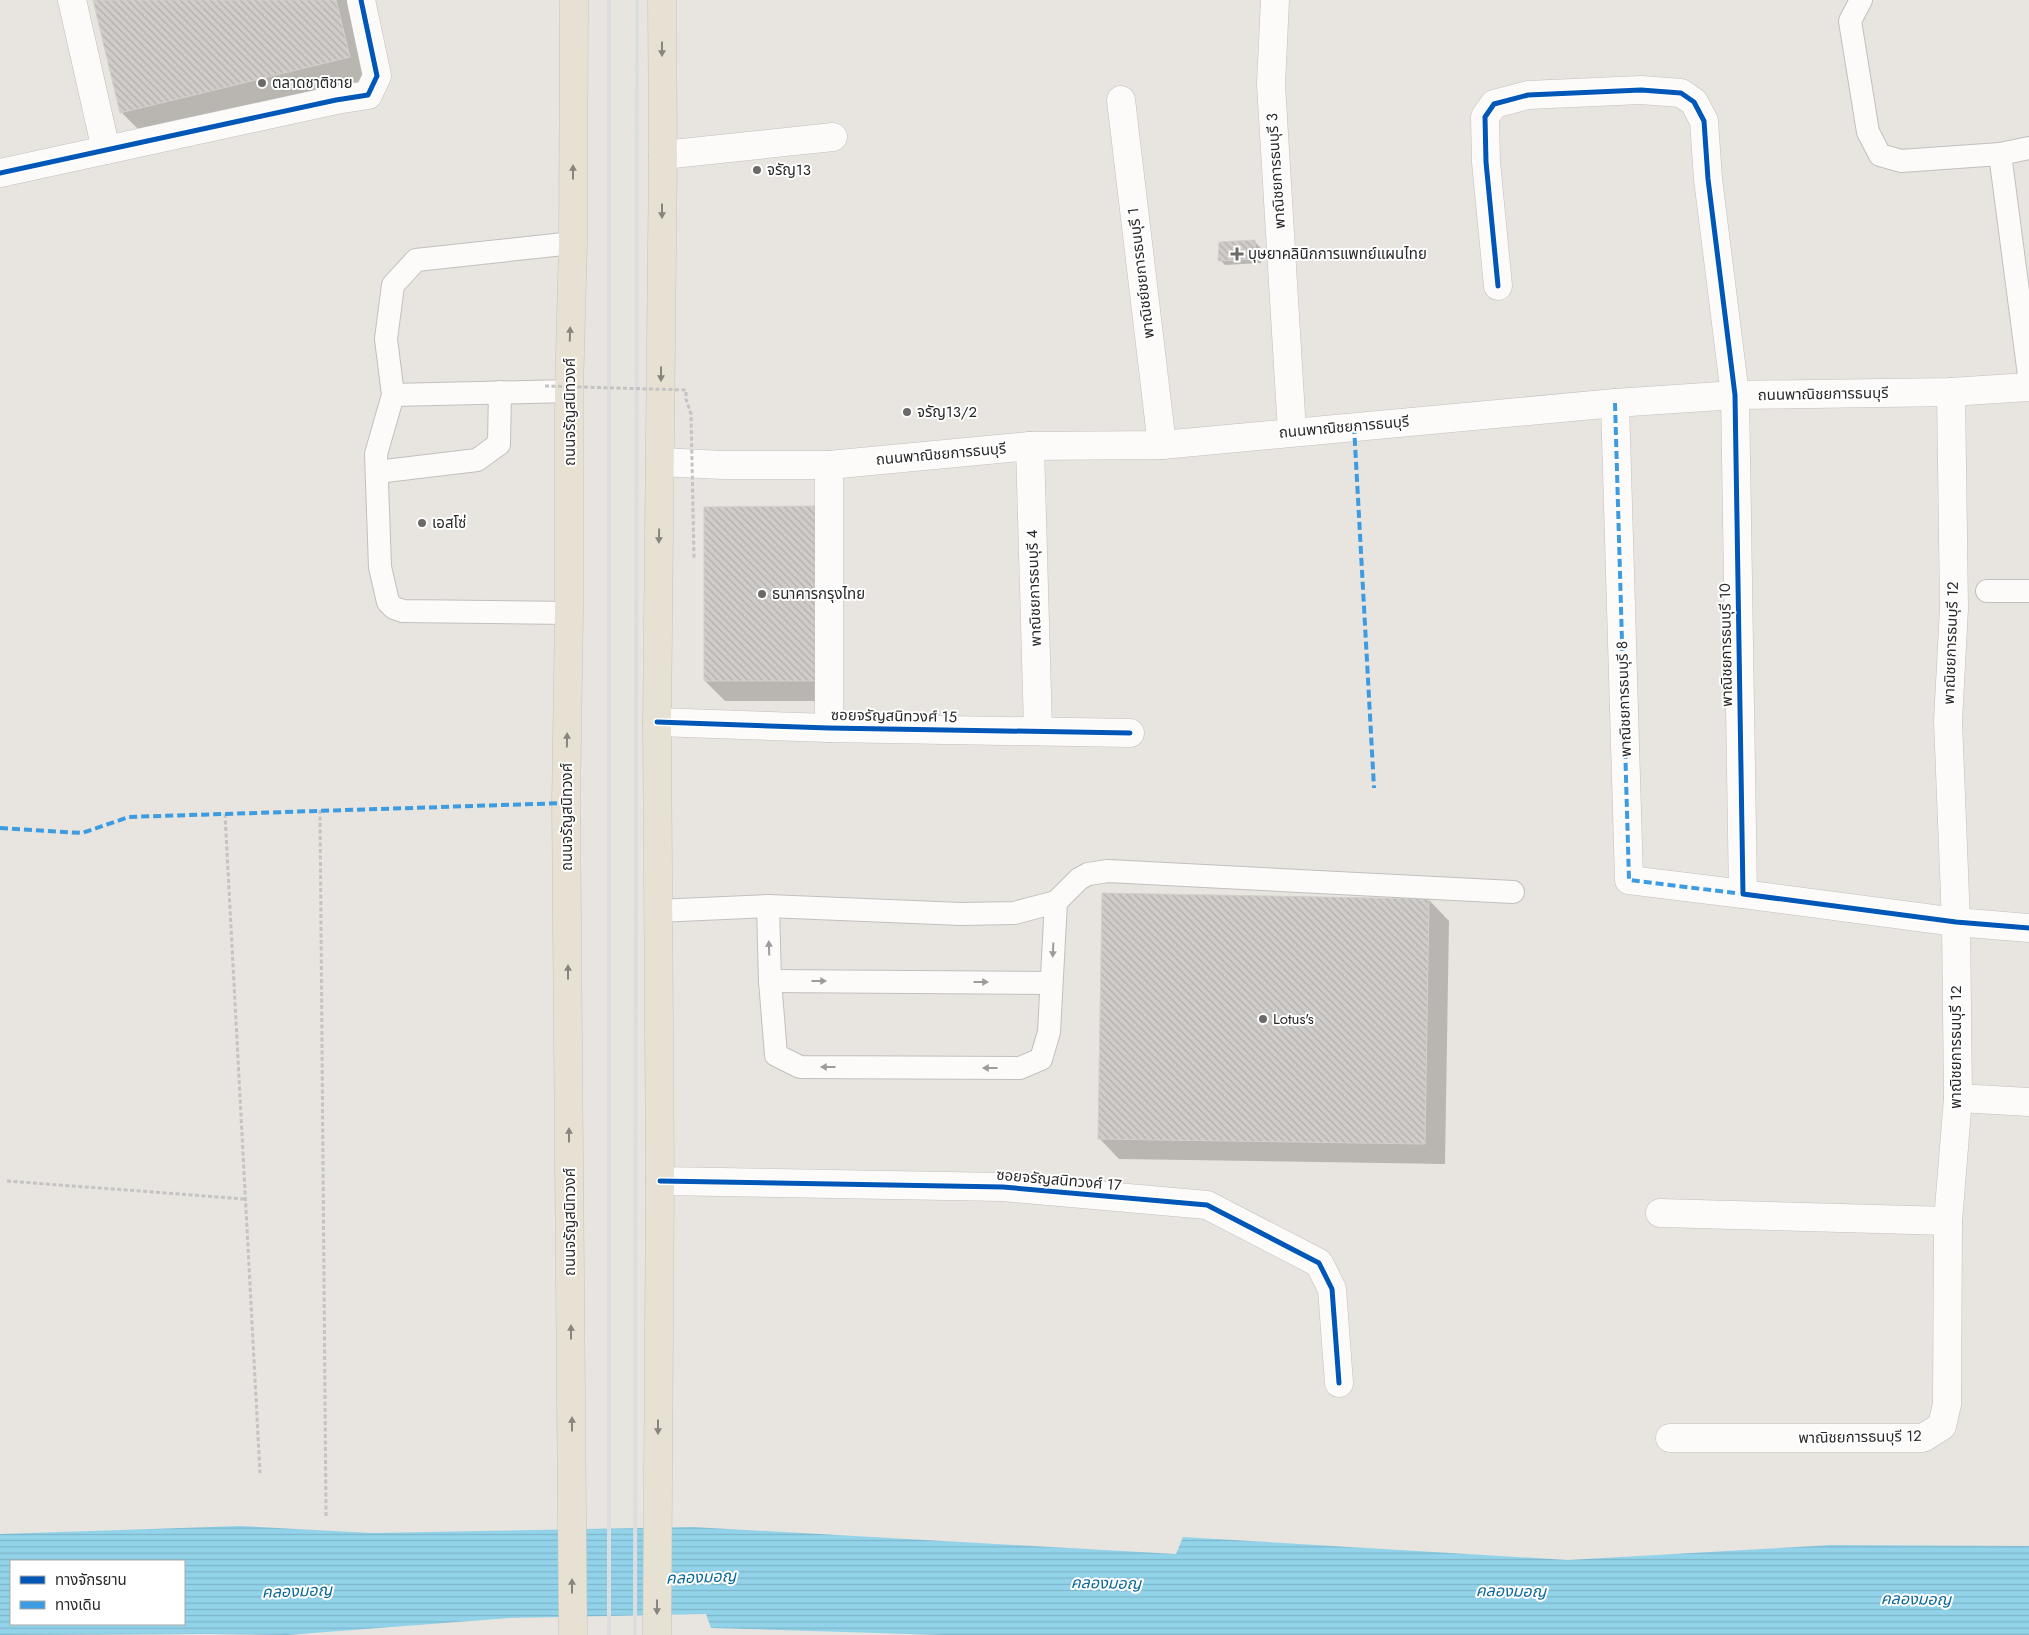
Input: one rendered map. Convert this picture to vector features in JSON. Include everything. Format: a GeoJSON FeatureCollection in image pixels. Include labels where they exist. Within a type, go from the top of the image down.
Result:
{"type":"FeatureCollection","features":[{"type":"Feature","properties":{"kind":"main road","name":"ถนนจรัญสนิทวงศ์"},"geometry":{"type":"LineString","coordinates":[[572,1635],[566,802],[569,613],[557,388],[573,244],[574,0]]}},
{"type":"Feature","properties":{"kind":"main road"},"geometry":{"type":"LineString","coordinates":[[657,1635],[660,1181],[657,722],[663,155],[662,0]]}},
{"type":"Feature","properties":{"kind":"street"},"geometry":{"type":"LineString","coordinates":[[72,0],[106,150]]}},
{"type":"Feature","properties":{"kind":"street"},"geometry":{"type":"LineString","coordinates":[[0,173],[368,95],[377,76],[360,0]]}},
{"type":"Feature","properties":{"kind":"street","name":"พาณิชยการธนบุรี 3"},"geometry":{"type":"LineString","coordinates":[[1275,0],[1271,84],[1292,432]]}},
{"type":"Feature","properties":{"kind":"street","name":"พาณิชยการธนบุรี 10"},"geometry":{"type":"LineString","coordinates":[[1498,286],[1486,162],[1485,117],[1494,104],[1528,96],[1640,90],[1681,93],[1694,102],[1704,121],[1708,179],[1735,395],[1743,894]]}},
{"type":"Feature","properties":{"kind":"street","name":"พาณิชย์ชยการธนบุรี 1"},"geometry":{"type":"LineString","coordinates":[[1121,100],[1162,445]]}},
{"type":"Feature","properties":{"kind":"street"},"geometry":{"type":"LineString","coordinates":[[663,155],[833,137]]}},
{"type":"Feature","properties":{"kind":"street","name":"ถนนพาณิชยการธนบุรี"},"geometry":{"type":"LineString","coordinates":[[660,462],[723,465],[829,465],[1030,446],[1162,445],[1615,403],[1735,395],[1951,392],[2029,387]]}},
{"type":"Feature","properties":{"kind":"street","name":"พาณิชยการธนบุรี 12"},"geometry":{"type":"LineString","coordinates":[[1670,1438],[1923,1438],[1942,1426],[1947,1404],[1948,1221],[1958,1098],[1956,922],[1948,721],[1954,608],[1951,392]]}},
{"type":"Feature","properties":{"kind":"street","name":"พาณิชยการธนบุรี 8"},"geometry":{"type":"LineString","coordinates":[[1615,403],[1629,880],[1743,894]]}},
{"type":"Feature","properties":{"kind":"street","name":"พาณิชยการธนบุรี 4"},"geometry":{"type":"LineString","coordinates":[[1030,446],[1038,730]]}},
{"type":"Feature","properties":{"kind":"street"},"geometry":{"type":"LineString","coordinates":[[829,465],[829,728]]}},
{"type":"Feature","properties":{"kind":"street","name":"ซอยจรัญสนิทวงศ์ 15"},"geometry":{"type":"LineString","coordinates":[[657,722],[829,728],[1130,733]]}},
{"type":"Feature","properties":{"kind":"street"},"geometry":{"type":"LineString","coordinates":[[1743,894],[1956,922],[2029,928]]}},
{"type":"Feature","properties":{"kind":"street"},"geometry":{"type":"LineString","coordinates":[[1958,1098],[2029,1102]]}},
{"type":"Feature","properties":{"kind":"street","name":"ซอยจรัญสนิทวงศ์ 17"},"geometry":{"type":"LineString","coordinates":[[660,1181],[1003,1187],[1207,1205],[1319,1263],[1332,1289],[1339,1383]]}},
{"type":"Feature","properties":{"kind":"street"},"geometry":{"type":"LineString","coordinates":[[1660,1213],[1948,1221]]}},
{"type":"Feature","properties":{"kind":"lane"},"geometry":{"type":"LineString","coordinates":[[1861,0],[1850,21],[1868,132],[1880,155],[1901,162],[2000,154],[2029,148]]}},
{"type":"Feature","properties":{"kind":"lane"},"geometry":{"type":"LineString","coordinates":[[2000,154],[2029,375]]}},
{"type":"Feature","properties":{"kind":"lane"},"geometry":{"type":"LineString","coordinates":[[569,613],[403,611],[394,608],[388,602],[380,567],[376,454],[393,395],[386,339],[393,285],[416,260],[573,244]]}},
{"type":"Feature","properties":{"kind":"lane"},"geometry":{"type":"LineString","coordinates":[[393,395],[500,392],[557,388]]}},
{"type":"Feature","properties":{"kind":"lane"},"geometry":{"type":"LineString","coordinates":[[377,472],[478,460],[499,444],[500,392]]}},
{"type":"Feature","properties":{"kind":"lane"},"geometry":{"type":"LineString","coordinates":[[1987,591],[2029,592]]}},
{"type":"Feature","properties":{"kind":"lane"},"geometry":{"type":"LineString","coordinates":[[657,910],[768,906],[961,914],[1014,913],[1056,902],[1079,879],[1088,874],[1108,871],[1513,892]]}},
{"type":"Feature","properties":{"kind":"lane"},"geometry":{"type":"LineString","coordinates":[[768,906],[770,980],[776,1055],[800,1067],[1020,1068],[1041,1058],[1049,1032],[1056,902]]}},
{"type":"Feature","properties":{"kind":"lane"},"geometry":{"type":"LineString","coordinates":[[770,980],[1051,983]]}},
{"type":"Feature","properties":{"kind":"path"},"geometry":{"type":"LineString","coordinates":[[557,388],[686,390],[690,414],[694,559]]}},
{"type":"Feature","properties":{"kind":"path"},"geometry":{"type":"LineString","coordinates":[[320,810],[326,1516]]}},
{"type":"Feature","properties":{"kind":"path"},"geometry":{"type":"LineString","coordinates":[[225,814],[260,1473]]}},
{"type":"Feature","properties":{"kind":"path"},"geometry":{"type":"LineString","coordinates":[[7,1181],[245,1199]]}},
{"type":"Feature","properties":{"kind":"water","name":"คลองมอญ"},"geometry":{"type":"Polygon","coordinates":[[[240,1526],[372,1533],[693,1527],[1176,1554],[1183,1537],[1568,1560],[1831,1545],[2029,1546],[2029,1635],[944,1635],[711,1628],[706,1614],[511,1618],[287,1635],[0,1635],[0,1534],[240,1526]]]}},
{"type":"Feature","properties":{"kind":"building"},"geometry":{"type":"Polygon","coordinates":[[[93,0],[336,0],[350,57],[120,113],[93,0]]]}},
{"type":"Feature","properties":{"kind":"building","name":"บุษยาคลินิกการแพทย์แผนไทย"},"geometry":{"type":"Polygon","coordinates":[[[1255,240],[1256,259],[1218,261],[1219,242],[1255,240]]]}},
{"type":"Feature","properties":{"kind":"building","name":"ธนาคารกรุงไทย"},"geometry":{"type":"Polygon","coordinates":[[[819,506],[821,681],[704,681],[704,507],[819,506]]]}},
{"type":"Feature","properties":{"kind":"building","name":"Lotus's"},"geometry":{"type":"Polygon","coordinates":[[[1102,893],[1429,899],[1425,1144],[1098,1139],[1102,893]]]}},
{"type":"Feature","properties":{"kind":"railway"},"geometry":{"type":"LineString","coordinates":[[609,0],[609,1635]]}},
{"type":"Feature","properties":{"kind":"railway"},"geometry":{"type":"LineString","coordinates":[[635,1635],[637,0]]}},
{"type":"Feature","properties":{"kind":"marked path"},"geometry":{"type":"LineString","coordinates":[[1615,403],[1629,880],[1743,894]]}},
{"type":"Feature","properties":{"kind":"marked path"},"geometry":{"type":"LineString","coordinates":[[1354,426],[1374,788]]}},
{"type":"Feature","properties":{"kind":"marked path"},"geometry":{"type":"LineString","coordinates":[[0,828],[82,833],[129,817],[566,803]]}},
{"type":"Feature","properties":{"kind":"cycle path"},"geometry":{"type":"LineString","coordinates":[[0,173],[336,100],[368,95],[377,76],[361,0]]}},
{"type":"Feature","properties":{"kind":"cycle path"},"geometry":{"type":"LineString","coordinates":[[1498,286],[1486,162],[1485,117],[1494,104],[1528,95],[1641,90],[1681,93],[1694,102],[1704,121],[1708,179],[1735,395],[1743,894],[1956,922],[2029,928]]}},
{"type":"Feature","properties":{"kind":"cycle path"},"geometry":{"type":"LineString","coordinates":[[657,722],[829,728],[1130,733]]}},
{"type":"Feature","properties":{"kind":"cycle path"},"geometry":{"type":"LineString","coordinates":[[660,1181],[1003,1187],[1207,1205],[1319,1263],[1332,1289],[1339,1383]]}},
{"type":"Feature","properties":{"kind":"place","name":"ตลาดชาติชาย"},"geometry":{"type":"Point","coordinates":[262,83]}},
{"type":"Feature","properties":{"kind":"place","name":"จรัญ13"},"geometry":{"type":"Point","coordinates":[757,170]}},
{"type":"Feature","properties":{"kind":"place","name":"บุษยาคลินิกการแพทย์แผนไทย"},"geometry":{"type":"Point","coordinates":[1237,254]}},
{"type":"Feature","properties":{"kind":"place","name":"จรัญ13/2"},"geometry":{"type":"Point","coordinates":[907,412]}},
{"type":"Feature","properties":{"kind":"place","name":"เอสโซ่"},"geometry":{"type":"Point","coordinates":[422,523]}},
{"type":"Feature","properties":{"kind":"place","name":"ธนาคารกรุงไทย"},"geometry":{"type":"Point","coordinates":[762,594]}},
{"type":"Feature","properties":{"kind":"place","name":"Lotus's"},"geometry":{"type":"Point","coordinates":[1263,1019]}}]}
